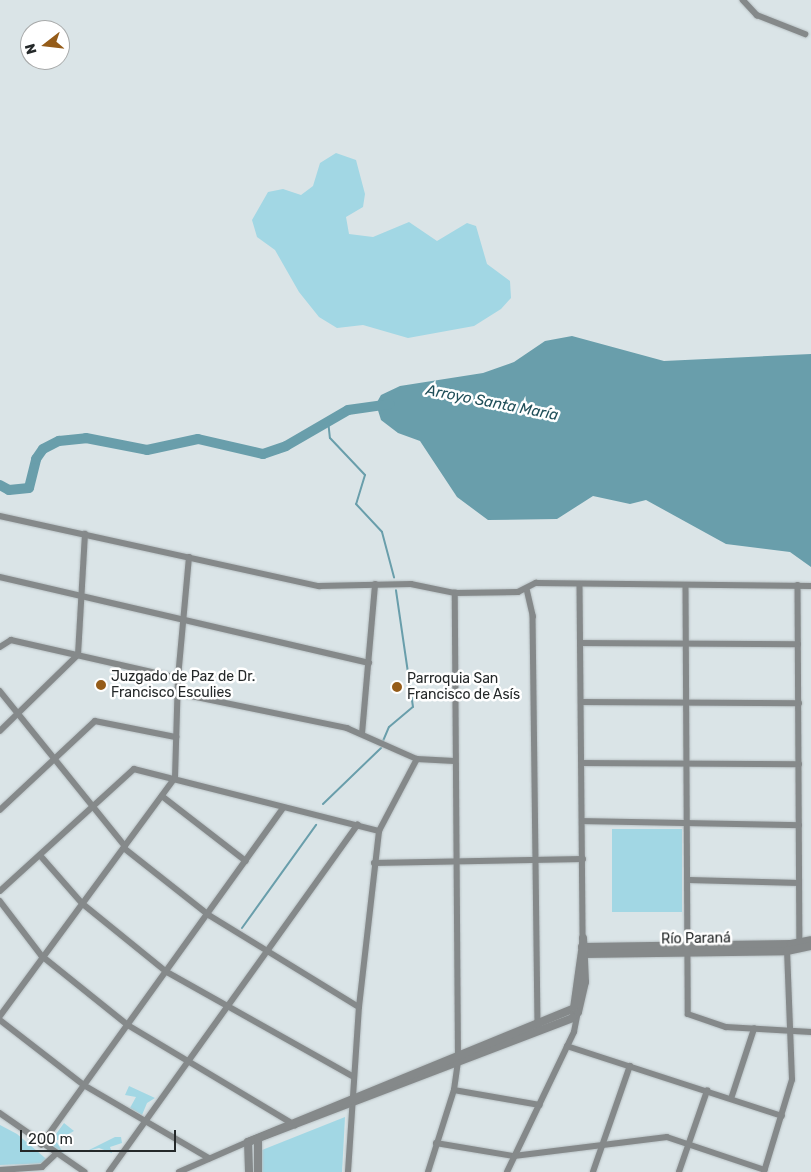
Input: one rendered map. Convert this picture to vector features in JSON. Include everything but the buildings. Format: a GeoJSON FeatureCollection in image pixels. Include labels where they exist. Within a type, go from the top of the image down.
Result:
{"type":"FeatureCollection","features":[{"type":"Feature","properties":{"kind":"street"},"geometry":{"type":"LineString","coordinates":[[743,0],[757,15],[805,34]]}},
{"type":"Feature","properties":{"kind":"street"},"geometry":{"type":"LineString","coordinates":[[0,516],[320,586],[421,585],[455,593],[527,589],[536,583],[580,585],[811,586]]}},
{"type":"Feature","properties":{"kind":"street"},"geometry":{"type":"LineString","coordinates":[[0,731],[78,655],[80,594],[85,534]]}},
{"type":"Feature","properties":{"kind":"street"},"geometry":{"type":"LineString","coordinates":[[0,1016],[42,956],[83,904],[175,778],[177,693],[189,558]]}},
{"type":"Feature","properties":{"kind":"street"},"geometry":{"type":"LineString","coordinates":[[0,577],[185,617],[369,663]]}},
{"type":"Feature","properties":{"kind":"street"},"geometry":{"type":"LineString","coordinates":[[362,734],[374,585]]}},
{"type":"Feature","properties":{"kind":"street"},"geometry":{"type":"LineString","coordinates":[[507,1172],[567,1046],[578,1012],[584,948],[580,585]]}},
{"type":"Feature","properties":{"kind":"street"},"geometry":{"type":"LineString","coordinates":[[686,585],[686,821],[689,880],[688,1014],[726,1027],[811,1032]]}},
{"type":"Feature","properties":{"kind":"street"},"geometry":{"type":"LineString","coordinates":[[798,586],[800,946]]}},
{"type":"Feature","properties":{"kind":"street"},"geometry":{"type":"LineString","coordinates":[[527,589],[533,616],[538,1027]]}},
{"type":"Feature","properties":{"kind":"street"},"geometry":{"type":"LineString","coordinates":[[428,1172],[454,1090],[458,1058],[454,864],[455,593]]}},
{"type":"Feature","properties":{"kind":"street"},"geometry":{"type":"LineString","coordinates":[[0,647],[11,640],[178,678]]}},
{"type":"Feature","properties":{"kind":"street"},"geometry":{"type":"LineString","coordinates":[[580,643],[798,644]]}},
{"type":"Feature","properties":{"kind":"street"},"geometry":{"type":"LineString","coordinates":[[0,691],[56,758],[125,847],[209,915],[359,1007]]}},
{"type":"Feature","properties":{"kind":"street"},"geometry":{"type":"LineString","coordinates":[[177,693],[362,734],[417,759],[454,761]]}},
{"type":"Feature","properties":{"kind":"street"},"geometry":{"type":"LineString","coordinates":[[581,702],[799,703]]}},
{"type":"Feature","properties":{"kind":"street"},"geometry":{"type":"LineString","coordinates":[[0,810],[96,722],[176,737]]}},
{"type":"Feature","properties":{"kind":"street"},"geometry":{"type":"LineString","coordinates":[[348,1172],[359,1007],[379,831],[417,759]]}},
{"type":"Feature","properties":{"kind":"street"},"geometry":{"type":"LineString","coordinates":[[582,763],[799,764]]}},
{"type":"Feature","properties":{"kind":"street"},"geometry":{"type":"LineString","coordinates":[[0,891],[94,808],[128,771],[175,778],[283,808],[379,831]]}},
{"type":"Feature","properties":{"kind":"street"},"geometry":{"type":"LineString","coordinates":[[162,796],[246,860]]}},
{"type":"Feature","properties":{"kind":"street"},"geometry":{"type":"LineString","coordinates":[[41,1145],[209,915],[283,808]]}},
{"type":"Feature","properties":{"kind":"street"},"geometry":{"type":"LineString","coordinates":[[582,821],[686,821],[799,825]]}},
{"type":"Feature","properties":{"kind":"street"},"geometry":{"type":"LineString","coordinates":[[109,1172],[142,1122],[356,825]]}},
{"type":"Feature","properties":{"kind":"street"},"geometry":{"type":"LineString","coordinates":[[40,856],[83,904],[167,972],[228,1003],[354,1078]]}},
{"type":"Feature","properties":{"kind":"street"},"geometry":{"type":"LineString","coordinates":[[374,863],[454,864],[535,859],[583,859]]}},
{"type":"Feature","properties":{"kind":"street"},"geometry":{"type":"LineString","coordinates":[[689,880],[800,883]]}},
{"type":"Feature","properties":{"kind":"street"},"geometry":{"type":"LineString","coordinates":[[0,901],[42,956],[128,1025],[294,1124]]}},
{"type":"Feature","properties":{"kind":"street","name":"Río Paraná"},"geometry":{"type":"LineString","coordinates":[[800,946],[811,940]]}},
{"type":"Feature","properties":{"kind":"street","name":"Río Paraná"},"geometry":{"type":"LineString","coordinates":[[584,948],[787,948],[811,946]]}},
{"type":"Feature","properties":{"kind":"street"},"geometry":{"type":"LineString","coordinates":[[538,1027],[578,1002],[584,948]]}},
{"type":"Feature","properties":{"kind":"street"},"geometry":{"type":"LineString","coordinates":[[436,1143],[514,1156],[600,1147],[667,1137],[688,1142],[765,1171],[792,1080],[788,1031],[787,948]]}},
{"type":"Feature","properties":{"kind":"street"},"geometry":{"type":"LineString","coordinates":[[180,1172],[208,1158],[352,1100],[578,1012]]}},
{"type":"Feature","properties":{"kind":"street"},"geometry":{"type":"LineString","coordinates":[[0,1020],[84,1085],[142,1122],[208,1158]]}},
{"type":"Feature","properties":{"kind":"street"},"geometry":{"type":"LineString","coordinates":[[731,1099],[754,1028]]}},
{"type":"Feature","properties":{"kind":"street"},"geometry":{"type":"LineString","coordinates":[[567,1046],[782,1116]]}},
{"type":"Feature","properties":{"kind":"street"},"geometry":{"type":"LineString","coordinates":[[593,1172],[600,1147],[630,1066]]}},
{"type":"Feature","properties":{"kind":"street"},"geometry":{"type":"LineString","coordinates":[[454,1090],[540,1105]]}},
{"type":"Feature","properties":{"kind":"street"},"geometry":{"type":"LineString","coordinates":[[679,1172],[707,1091]]}},
{"type":"Feature","properties":{"kind":"street"},"geometry":{"type":"LineString","coordinates":[[0,1113],[41,1145],[85,1172]]}},
{"type":"Feature","properties":{"kind":"street"},"geometry":{"type":"LineString","coordinates":[[258,1139],[258,1172]]}},
{"type":"Feature","properties":{"kind":"street"},"geometry":{"type":"LineString","coordinates":[[248,1142],[249,1172]]}},
{"type":"Feature","properties":{"kind":"street"},"geometry":{"type":"LineString","coordinates":[[0,1170],[42,1170],[56,1154]]}},
{"type":"Feature","properties":{"kind":"shaded area"},"geometry":{"type":"Polygon","coordinates":[[[336,153],[356,160],[365,194],[363,207],[346,217],[349,234],[373,237],[409,222],[437,241],[467,223],[476,226],[487,264],[510,281],[511,298],[501,309],[474,326],[408,338],[363,325],[337,328],[319,317],[299,292],[275,250],[257,237],[252,220],[268,192],[283,189],[301,195],[313,186],[320,163],[336,153]]]}},
{"type":"Feature","properties":{"kind":"shaded area"},"geometry":{"type":"Polygon","coordinates":[[[612,829],[682,829],[682,912],[612,912],[612,829]]]}},
{"type":"Feature","properties":{"kind":"shaded area"},"geometry":{"type":"Polygon","coordinates":[[[129,1086],[155,1098],[147,1103],[142,1115],[130,1108],[136,1097],[125,1095],[129,1086]]]}},
{"type":"Feature","properties":{"kind":"shaded area"},"geometry":{"type":"Polygon","coordinates":[[[345,1117],[342,1172],[261,1172],[262,1150],[345,1117]]]}},
{"type":"Feature","properties":{"kind":"shaded area"},"geometry":{"type":"Polygon","coordinates":[[[64,1123],[74,1131],[56,1141],[64,1154],[48,1145],[64,1123]]]}},
{"type":"Feature","properties":{"kind":"shaded area"},"geometry":{"type":"Polygon","coordinates":[[[0,1125],[17,1134],[51,1163],[0,1165],[0,1125]]]}},
{"type":"Feature","properties":{"kind":"shaded area"},"geometry":{"type":"Polygon","coordinates":[[[115,1137],[121,1137],[122,1143],[110,1147],[112,1153],[99,1148],[87,1151],[115,1137]]]}},
{"type":"Feature","properties":{"kind":"water"},"geometry":{"type":"Polygon","coordinates":[[[572,336],[664,361],[811,354],[811,567],[790,552],[726,544],[646,500],[630,504],[593,496],[557,519],[488,520],[457,497],[420,441],[398,433],[381,420],[376,404],[381,395],[400,386],[483,373],[514,362],[545,341],[572,336]]]}},
{"type":"Feature","properties":{"kind":"waterway","name":"Arroyo Santa María"},"geometry":{"type":"LineString","coordinates":[[0,485],[9,490],[29,488],[36,459],[43,449],[59,441],[86,438],[147,450],[198,439],[263,454],[286,446],[348,410],[390,404]]}},
{"type":"Feature","properties":{"kind":"waterway"},"geometry":{"type":"LineString","coordinates":[[328,420],[330,438],[365,475],[356,504],[382,532],[394,577]]}},
{"type":"Feature","properties":{"kind":"waterway"},"geometry":{"type":"LineString","coordinates":[[383,741],[389,727],[413,707],[396,590]]}},
{"type":"Feature","properties":{"kind":"waterway"},"geometry":{"type":"LineString","coordinates":[[323,804],[381,748]]}},
{"type":"Feature","properties":{"kind":"waterway"},"geometry":{"type":"LineString","coordinates":[[242,928],[316,825]]}},
{"type":"Feature","properties":{"kind":"place","name":"Juzgado de Paz de Dr. Francisco Esculies"},"geometry":{"type":"Point","coordinates":[101,685]}},
{"type":"Feature","properties":{"kind":"place","name":"Parroquia San Francisco de Asís"},"geometry":{"type":"Point","coordinates":[397,687]}}]}
